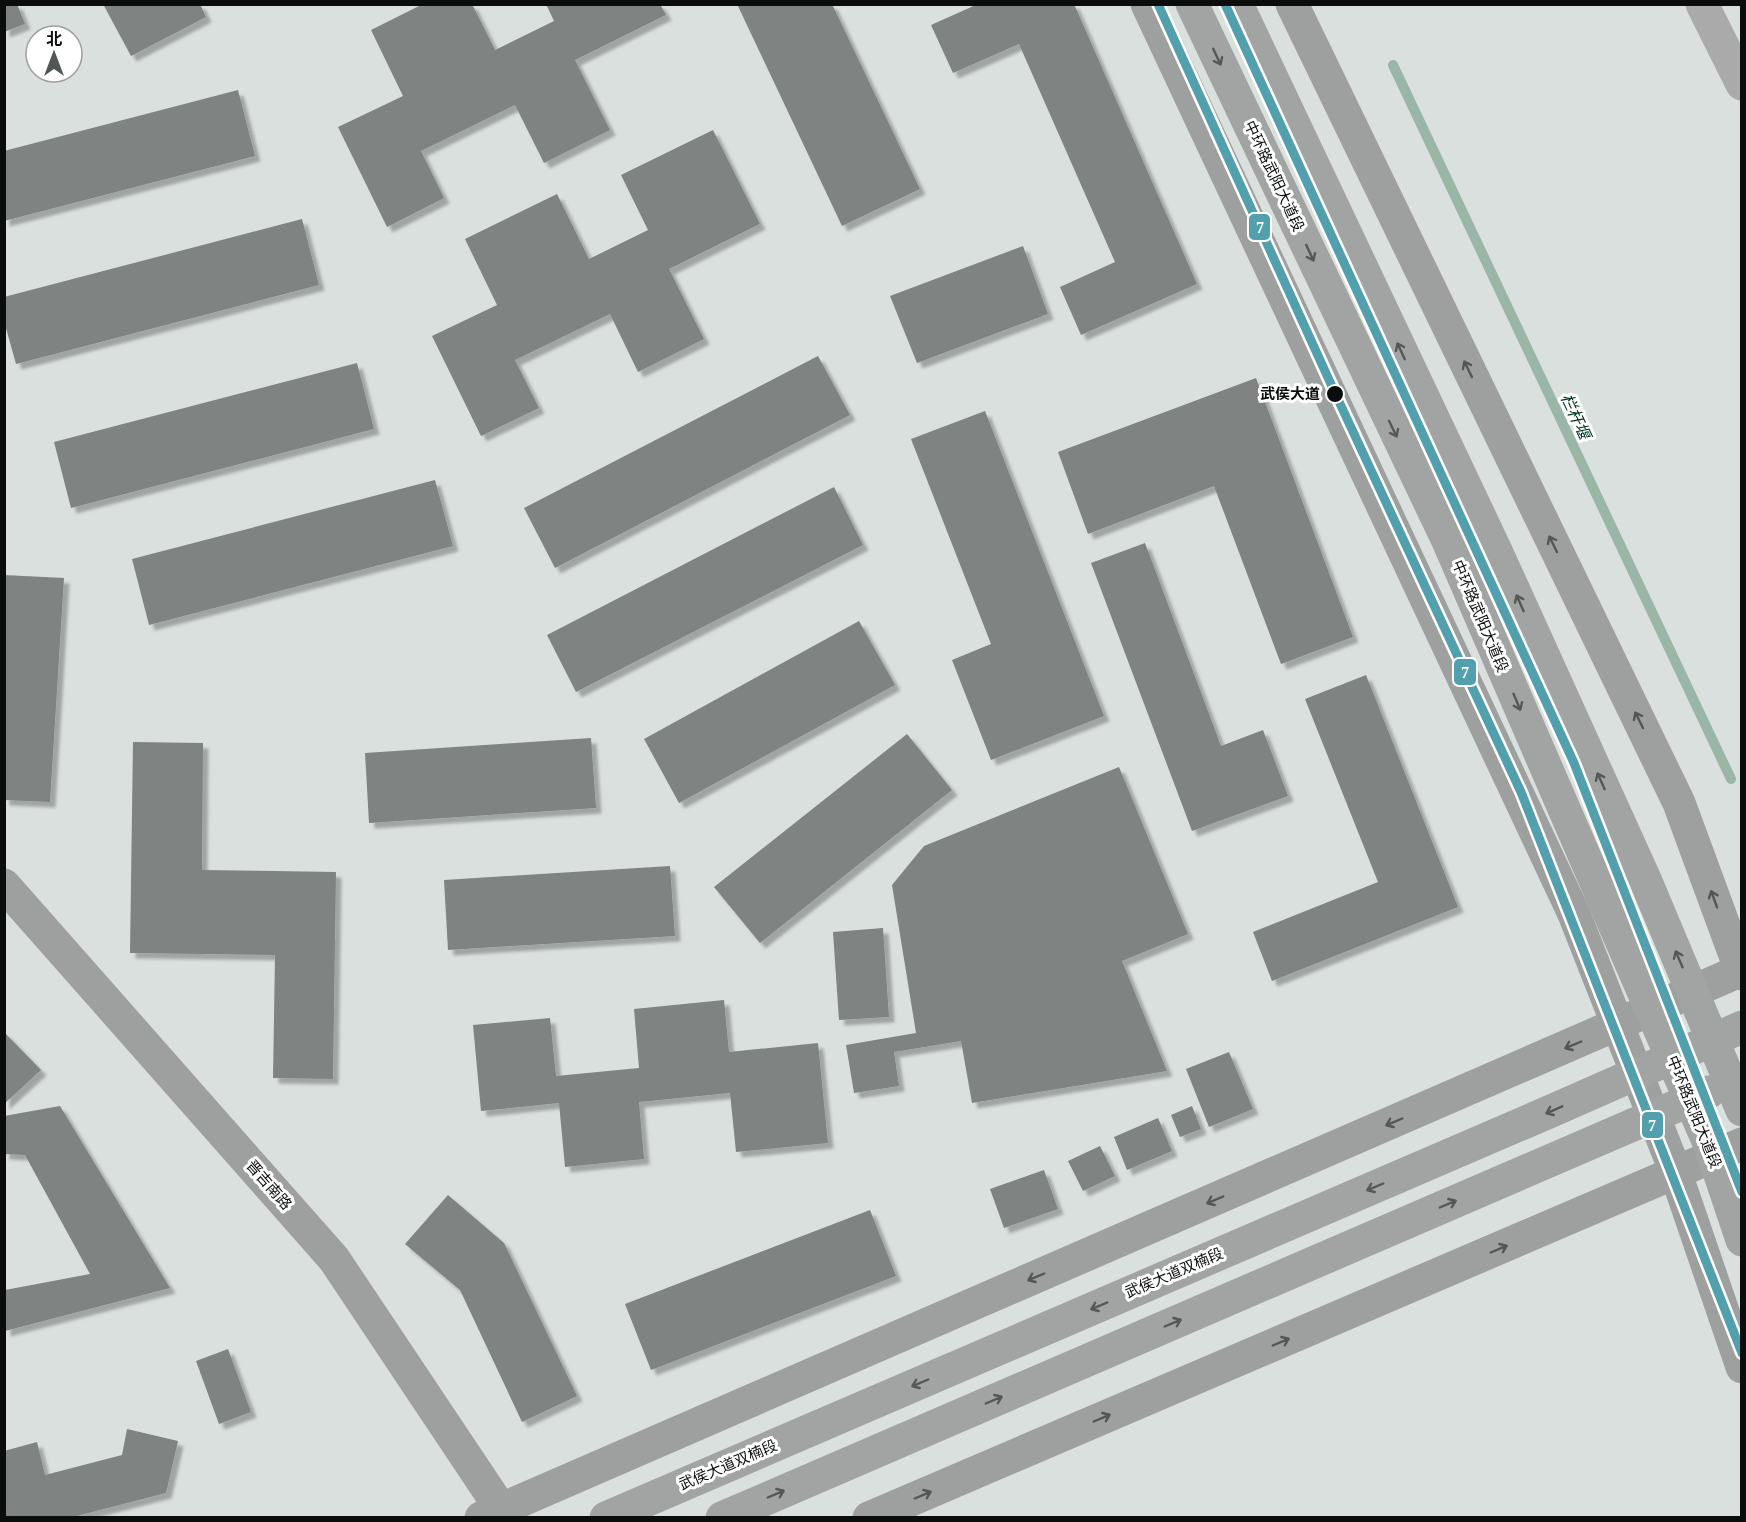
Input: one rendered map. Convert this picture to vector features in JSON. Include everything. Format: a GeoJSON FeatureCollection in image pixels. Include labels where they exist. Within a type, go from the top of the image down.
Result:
{"type":"FeatureCollection","features":[{"type":"Feature","properties":{"kind":"main road"},"geometry":{"type":"LineString","coordinates":[[1147,4],[1574,914],[1676,1174],[1742,1367]]}},
{"type":"Feature","properties":{"kind":"main road","name":"中环路武阳大道段"},"geometry":{"type":"LineString","coordinates":[[1192,4],[1448,541],[1711,1148],[1742,1239]]}},
{"type":"Feature","properties":{"kind":"main road"},"geometry":{"type":"LineString","coordinates":[[1237,4],[1507,574],[1644,877],[1742,1110]]}},
{"type":"Feature","properties":{"kind":"main road"},"geometry":{"type":"LineString","coordinates":[[491,1513],[1741,972],[1679,803],[1292,4]]}},
{"type":"Feature","properties":{"kind":"main road","name":"晋吉南路"},"geometry":{"type":"LineString","coordinates":[[4,885],[334,1259],[491,1513]]}},
{"type":"Feature","properties":{"kind":"main road","name":"武侯大道双楠段"},"geometry":{"type":"LineString","coordinates":[[606,1518],[1742,1027]]}},
{"type":"Feature","properties":{"kind":"main road"},"geometry":{"type":"LineString","coordinates":[[722,1518],[1742,1078]]}},
{"type":"Feature","properties":{"kind":"main road"},"geometry":{"type":"LineString","coordinates":[[869,1518],[1742,1144]]}},
{"type":"Feature","properties":{"kind":"street"},"geometry":{"type":"LineString","coordinates":[[1702,4],[1742,84]]}},
{"type":"Feature","properties":{"kind":"building"},"geometry":{"type":"Polygon","coordinates":[[[4,4],[17,4],[25,24],[4,32],[4,4]]]}},
{"type":"Feature","properties":{"kind":"building"},"geometry":{"type":"Polygon","coordinates":[[[103,4],[200,4],[206,17],[131,56],[103,4]]]}},
{"type":"Feature","properties":{"kind":"building"},"geometry":{"type":"Polygon","coordinates":[[[423,4],[472,4],[495,50],[554,21],[546,4],[660,4],[666,15],[575,60],[610,130],[544,163],[515,105],[421,151],[444,198],[387,227],[338,127],[403,96],[371,30],[423,4]]]}},
{"type":"Feature","properties":{"kind":"building"},"geometry":{"type":"Polygon","coordinates":[[[737,4],[832,4],[920,189],[842,226],[737,4]]]}},
{"type":"Feature","properties":{"kind":"building"},"geometry":{"type":"Polygon","coordinates":[[[978,4],[1074,4],[1197,284],[1081,335],[1060,287],[1115,262],[1019,44],[953,73],[931,25],[978,4]]]}},
{"type":"Feature","properties":{"kind":"building"},"geometry":{"type":"Polygon","coordinates":[[[238,90],[255,156],[4,221],[4,151],[238,90]]]}},
{"type":"Feature","properties":{"kind":"building"},"geometry":{"type":"Polygon","coordinates":[[[713,130],[760,224],[669,269],[704,339],[638,372],[610,314],[515,360],[539,408],[481,436],[432,336],[497,305],[465,239],[557,194],[589,259],[648,230],[621,175],[713,130]]]}},
{"type":"Feature","properties":{"kind":"building"},"geometry":{"type":"Polygon","coordinates":[[[302,219],[319,285],[16,364],[4,321],[4,297],[302,219]]]}},
{"type":"Feature","properties":{"kind":"building"},"geometry":{"type":"Polygon","coordinates":[[[1023,246],[1048,314],[917,363],[890,296],[1023,246]]]}},
{"type":"Feature","properties":{"kind":"building"},"geometry":{"type":"Polygon","coordinates":[[[818,356],[850,415],[555,568],[524,508],[818,356]]]}},
{"type":"Feature","properties":{"kind":"building"},"geometry":{"type":"Polygon","coordinates":[[[357,363],[374,429],[71,508],[54,442],[357,363]]]}},
{"type":"Feature","properties":{"kind":"building"},"geometry":{"type":"Polygon","coordinates":[[[1256,378],[1353,637],[1281,664],[1214,486],[1088,534],[1058,452],[1256,378]]]}},
{"type":"Feature","properties":{"kind":"building"},"geometry":{"type":"Polygon","coordinates":[[[985,411],[1104,716],[991,760],[952,660],[991,644],[911,439],[985,411]]]}},
{"type":"Feature","properties":{"kind":"building"},"geometry":{"type":"Polygon","coordinates":[[[435,480],[453,546],[149,625],[132,559],[435,480]]]}},
{"type":"Feature","properties":{"kind":"building"},"geometry":{"type":"Polygon","coordinates":[[[834,487],[863,545],[576,692],[547,635],[834,487]]]}},
{"type":"Feature","properties":{"kind":"building"},"geometry":{"type":"Polygon","coordinates":[[[1145,543],[1221,746],[1263,730],[1288,796],[1192,831],[1091,563],[1145,543]]]}},
{"type":"Feature","properties":{"kind":"building"},"geometry":{"type":"Polygon","coordinates":[[[4,575],[64,578],[50,802],[4,800],[4,575]]]}},
{"type":"Feature","properties":{"kind":"building"},"geometry":{"type":"Polygon","coordinates":[[[859,621],[895,685],[679,803],[644,739],[859,621]]]}},
{"type":"Feature","properties":{"kind":"building"},"geometry":{"type":"Polygon","coordinates":[[[1366,675],[1458,907],[1272,981],[1253,932],[1378,882],[1305,699],[1366,675]]]}},
{"type":"Feature","properties":{"kind":"building"},"geometry":{"type":"Polygon","coordinates":[[[907,734],[952,790],[760,943],[714,887],[907,734]]]}},
{"type":"Feature","properties":{"kind":"building"},"geometry":{"type":"Polygon","coordinates":[[[591,738],[596,808],[369,823],[365,753],[591,738]]]}},
{"type":"Feature","properties":{"kind":"building"},"geometry":{"type":"Polygon","coordinates":[[[133,742],[203,743],[202,870],[336,872],[333,1079],[273,1078],[275,955],[130,953],[133,742]]]}},
{"type":"Feature","properties":{"kind":"building"},"geometry":{"type":"Polygon","coordinates":[[[1119,767],[1188,934],[1122,961],[1167,1071],[972,1103],[961,1041],[894,1052],[899,1086],[854,1093],[846,1045],[916,1033],[892,885],[924,846],[1119,767]]]}},
{"type":"Feature","properties":{"kind":"building"},"geometry":{"type":"Polygon","coordinates":[[[670,866],[675,936],[448,950],[444,880],[670,866]]]}},
{"type":"Feature","properties":{"kind":"building"},"geometry":{"type":"Polygon","coordinates":[[[883,928],[889,1017],[839,1020],[833,932],[883,928]]]}},
{"type":"Feature","properties":{"kind":"building"},"geometry":{"type":"Polygon","coordinates":[[[724,1000],[729,1052],[818,1043],[828,1143],[736,1152],[730,1093],[639,1102],[644,1159],[565,1167],[559,1103],[481,1111],[473,1025],[550,1018],[556,1076],[639,1068],[634,1009],[724,1000]]]}},
{"type":"Feature","properties":{"kind":"building"},"geometry":{"type":"Polygon","coordinates":[[[4,1032],[41,1070],[4,1104],[4,1032]]]}},
{"type":"Feature","properties":{"kind":"building"},"geometry":{"type":"Polygon","coordinates":[[[1229,1052],[1253,1109],[1209,1127],[1186,1069],[1229,1052]]]}},
{"type":"Feature","properties":{"kind":"building"},"geometry":{"type":"Polygon","coordinates":[[[60,1106],[170,1288],[5,1331],[5,1290],[90,1274],[25,1155],[4,1154],[4,1116],[60,1106]]]}},
{"type":"Feature","properties":{"kind":"building"},"geometry":{"type":"Polygon","coordinates":[[[1192,1106],[1201,1129],[1180,1137],[1171,1115],[1192,1106]]]}},
{"type":"Feature","properties":{"kind":"building"},"geometry":{"type":"Polygon","coordinates":[[[1158,1118],[1172,1151],[1127,1170],[1114,1137],[1158,1118]]]}},
{"type":"Feature","properties":{"kind":"building"},"geometry":{"type":"Polygon","coordinates":[[[1100,1146],[1115,1176],[1083,1191],[1068,1161],[1100,1146]]]}},
{"type":"Feature","properties":{"kind":"building"},"geometry":{"type":"Polygon","coordinates":[[[1044,1170],[1058,1209],[1004,1228],[990,1189],[1044,1170]]]}},
{"type":"Feature","properties":{"kind":"building"},"geometry":{"type":"Polygon","coordinates":[[[448,1195],[504,1243],[577,1396],[522,1422],[460,1290],[405,1244],[448,1195]]]}},
{"type":"Feature","properties":{"kind":"building"},"geometry":{"type":"Polygon","coordinates":[[[870,1210],[896,1276],[651,1370],[625,1304],[870,1210]]]}},
{"type":"Feature","properties":{"kind":"building"},"geometry":{"type":"Polygon","coordinates":[[[228,1349],[251,1412],[219,1424],[196,1361],[228,1349]]]}},
{"type":"Feature","properties":{"kind":"building"},"geometry":{"type":"Polygon","coordinates":[[[127,1429],[178,1441],[166,1493],[69,1518],[4,1518],[4,1451],[37,1442],[45,1475],[122,1455],[127,1429]]]}},
{"type":"Feature","properties":{"kind":"waterway","name":"栏杆堰"},"geometry":{"type":"LineString","coordinates":[[1393,65],[1731,779]]}},
{"type":"Feature","properties":{"kind":"transit line","name":"7"},"geometry":{"type":"LineString","coordinates":[[1158,4],[1335,393],[1521,792],[1742,1353]]}},
{"type":"Feature","properties":{"kind":"transit line","name":"7"},"geometry":{"type":"LineString","coordinates":[[1225,4],[1574,763],[1742,1192]]}},
{"type":"Feature","properties":{"kind":"place","name":"武侯大道"},"geometry":{"type":"Point","coordinates":[1335,394]}}]}
